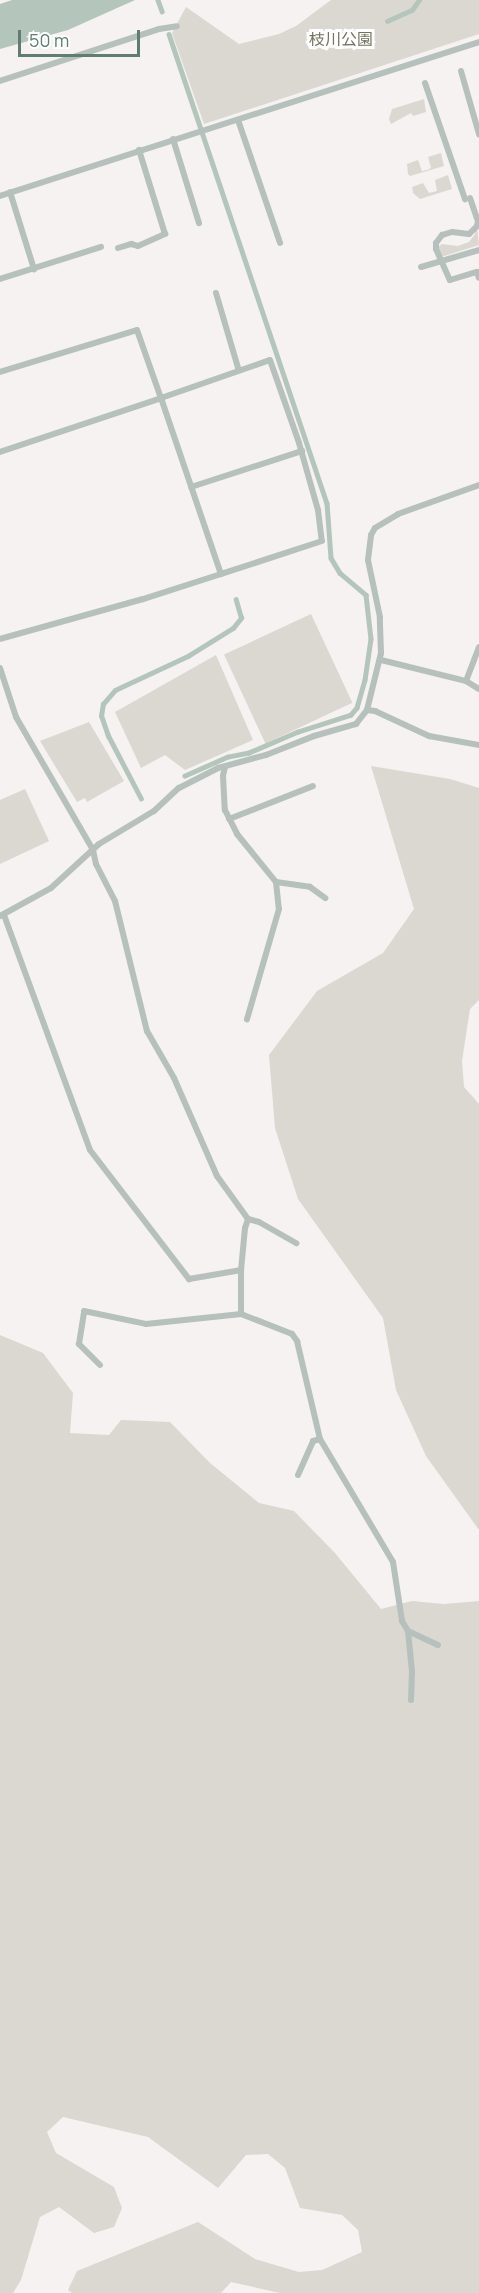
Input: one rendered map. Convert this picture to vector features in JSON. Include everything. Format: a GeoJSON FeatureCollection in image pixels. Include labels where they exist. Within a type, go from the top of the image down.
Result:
{"type":"FeatureCollection","features":[{"type":"Feature","properties":{"kind":"street"},"geometry":{"type":"LineString","coordinates":[[0,81],[159,29],[177,26]]}},
{"type":"Feature","properties":{"kind":"street"},"geometry":{"type":"LineString","coordinates":[[0,196],[479,42]]}},
{"type":"Feature","properties":{"kind":"street"},"geometry":{"type":"LineString","coordinates":[[460,71],[479,134]]}},
{"type":"Feature","properties":{"kind":"street"},"geometry":{"type":"LineString","coordinates":[[425,83],[478,221],[477,226],[469,234],[452,232],[442,235],[436,243],[450,280],[477,272],[479,278]]}},
{"type":"Feature","properties":{"kind":"street"},"geometry":{"type":"LineString","coordinates":[[238,120],[280,243]]}},
{"type":"Feature","properties":{"kind":"street"},"geometry":{"type":"LineString","coordinates":[[173,139],[199,223]]}},
{"type":"Feature","properties":{"kind":"street"},"geometry":{"type":"LineString","coordinates":[[118,248],[131,244],[138,246],[165,234],[139,150]]}},
{"type":"Feature","properties":{"kind":"street"},"geometry":{"type":"LineString","coordinates":[[10,192],[34,269]]}},
{"type":"Feature","properties":{"kind":"street"},"geometry":{"type":"LineString","coordinates":[[0,279],[101,247]]}},
{"type":"Feature","properties":{"kind":"street"},"geometry":{"type":"LineString","coordinates":[[421,267],[479,250]]}},
{"type":"Feature","properties":{"kind":"street"},"geometry":{"type":"LineString","coordinates":[[216,293],[239,371]]}},
{"type":"Feature","properties":{"kind":"street"},"geometry":{"type":"LineString","coordinates":[[0,372],[137,330],[221,574]]}},
{"type":"Feature","properties":{"kind":"street"},"geometry":{"type":"LineString","coordinates":[[0,452],[270,360],[302,451],[318,510],[322,541],[143,599],[0,639]]}},
{"type":"Feature","properties":{"kind":"street"},"geometry":{"type":"LineString","coordinates":[[191,487],[302,451]]}},
{"type":"Feature","properties":{"kind":"street"},"geometry":{"type":"LineString","coordinates":[[241,1270],[189,1279],[90,1150],[2,915],[51,888],[99,844],[154,811],[179,788],[225,766],[266,755],[314,736],[356,724],[367,710],[381,660],[382,633],[367,553],[375,528],[398,514],[479,485]]}},
{"type":"Feature","properties":{"kind":"street"},"geometry":{"type":"LineString","coordinates":[[466,681],[479,647]]}},
{"type":"Feature","properties":{"kind":"street"},"geometry":{"type":"LineString","coordinates":[[381,660],[466,681],[479,689]]}},
{"type":"Feature","properties":{"kind":"street"},"geometry":{"type":"LineString","coordinates":[[0,668],[16,717],[93,850],[96,864],[115,902],[147,1031],[174,1078],[217,1176],[248,1219],[259,1222],[296,1243]]}},
{"type":"Feature","properties":{"kind":"street"},"geometry":{"type":"LineString","coordinates":[[367,710],[375,711],[429,736],[479,745]]}},
{"type":"Feature","properties":{"kind":"street"},"geometry":{"type":"LineString","coordinates":[[225,766],[223,797],[229,819],[250,852],[276,882],[277,918],[247,1019]]}},
{"type":"Feature","properties":{"kind":"street"},"geometry":{"type":"LineString","coordinates":[[229,819],[313,786]]}},
{"type":"Feature","properties":{"kind":"street"},"geometry":{"type":"LineString","coordinates":[[276,882],[310,886],[325,898]]}},
{"type":"Feature","properties":{"kind":"street"},"geometry":{"type":"LineString","coordinates":[[241,1314],[241,1270],[248,1219]]}},
{"type":"Feature","properties":{"kind":"street"},"geometry":{"type":"LineString","coordinates":[[100,1365],[79,1344],[84,1311],[146,1324],[241,1314],[292,1334],[297,1341],[320,1439],[393,1562],[402,1621],[408,1631],[412,1672],[411,1700]]}},
{"type":"Feature","properties":{"kind":"street"},"geometry":{"type":"LineString","coordinates":[[298,1475],[313,1442],[320,1439]]}},
{"type":"Feature","properties":{"kind":"street"},"geometry":{"type":"LineString","coordinates":[[408,1631],[438,1646]]}},
{"type":"Feature","properties":{"kind":"green space","name":"枝川公園"},"geometry":{"type":"Polygon","coordinates":[[[331,0],[479,0],[479,34],[204,124],[172,33],[186,7],[239,44],[279,34],[296,26],[331,0]]]}},
{"type":"Feature","properties":{"kind":"green space"},"geometry":{"type":"Polygon","coordinates":[[[424,99],[426,112],[413,116],[411,113],[391,124],[389,119],[392,109],[424,99]]]}},
{"type":"Feature","properties":{"kind":"green space"},"geometry":{"type":"Polygon","coordinates":[[[441,153],[444,166],[410,176],[408,174],[407,164],[418,160],[422,171],[427,170],[431,168],[428,157],[441,153]]]}},
{"type":"Feature","properties":{"kind":"green space"},"geometry":{"type":"Polygon","coordinates":[[[448,175],[452,189],[420,199],[413,193],[412,187],[423,183],[429,193],[437,191],[435,180],[448,175]]]}},
{"type":"Feature","properties":{"kind":"green space"},"geometry":{"type":"Polygon","coordinates":[[[476,218],[479,245],[438,258],[436,256],[436,249],[442,244],[458,246],[469,242],[475,234],[476,218]]]}},
{"type":"Feature","properties":{"kind":"green space"},"geometry":{"type":"Polygon","coordinates":[[[311,614],[352,703],[265,743],[224,655],[311,614]]]}},
{"type":"Feature","properties":{"kind":"green space"},"geometry":{"type":"Polygon","coordinates":[[[216,655],[253,740],[185,770],[165,755],[141,768],[115,712],[216,655]]]}},
{"type":"Feature","properties":{"kind":"green space"},"geometry":{"type":"Polygon","coordinates":[[[89,722],[124,781],[87,802],[85,798],[77,802],[40,741],[89,722]]]}},
{"type":"Feature","properties":{"kind":"green space"},"geometry":{"type":"Polygon","coordinates":[[[371,766],[450,779],[479,788],[479,1000],[470,1009],[462,1061],[464,1087],[479,1104],[479,1530],[426,1456],[396,1390],[383,1318],[298,1199],[275,1128],[269,1055],[317,991],[383,953],[414,909],[371,766]]]}},
{"type":"Feature","properties":{"kind":"green space"},"geometry":{"type":"Polygon","coordinates":[[[25,789],[49,841],[0,864],[0,800],[25,789]]]}},
{"type":"Feature","properties":{"kind":"green space"},"geometry":{"type":"Polygon","coordinates":[[[0,1335],[43,1353],[73,1393],[70,1433],[109,1435],[121,1420],[170,1422],[210,1463],[259,1503],[294,1511],[335,1553],[381,1609],[412,1601],[444,1604],[479,1601],[479,2293],[280,2293],[231,2282],[221,2293],[72,2293],[68,2290],[77,2271],[198,2222],[255,2259],[299,2272],[322,2270],[362,2252],[358,2230],[342,2215],[300,2208],[285,2168],[268,2154],[246,2155],[218,2188],[148,2137],[63,2117],[47,2132],[56,2153],[114,2187],[122,2208],[114,2227],[94,2233],[59,2207],[40,2217],[21,2280],[13,2293],[0,2293],[0,1335]]]}},
{"type":"Feature","properties":{"kind":"shaded area"},"geometry":{"type":"Polygon","coordinates":[[[12,0],[135,0],[68,30],[0,49],[0,4],[12,0]]]}},
{"type":"Feature","properties":{"kind":"waterway"},"geometry":{"type":"LineString","coordinates":[[158,0],[162,11]]}},
{"type":"Feature","properties":{"kind":"waterway"},"geometry":{"type":"LineString","coordinates":[[387,21],[412,10],[419,0]]}},
{"type":"Feature","properties":{"kind":"waterway"},"geometry":{"type":"LineString","coordinates":[[169,34],[327,503],[331,558],[340,573],[366,595],[371,639],[365,680],[357,708],[351,715],[298,732],[249,753],[228,757],[185,776]]}},
{"type":"Feature","properties":{"kind":"waterway"},"geometry":{"type":"LineString","coordinates":[[141,799],[108,736],[101,716],[103,704],[115,690],[188,656],[233,628],[241,618],[236,600]]}}]}
